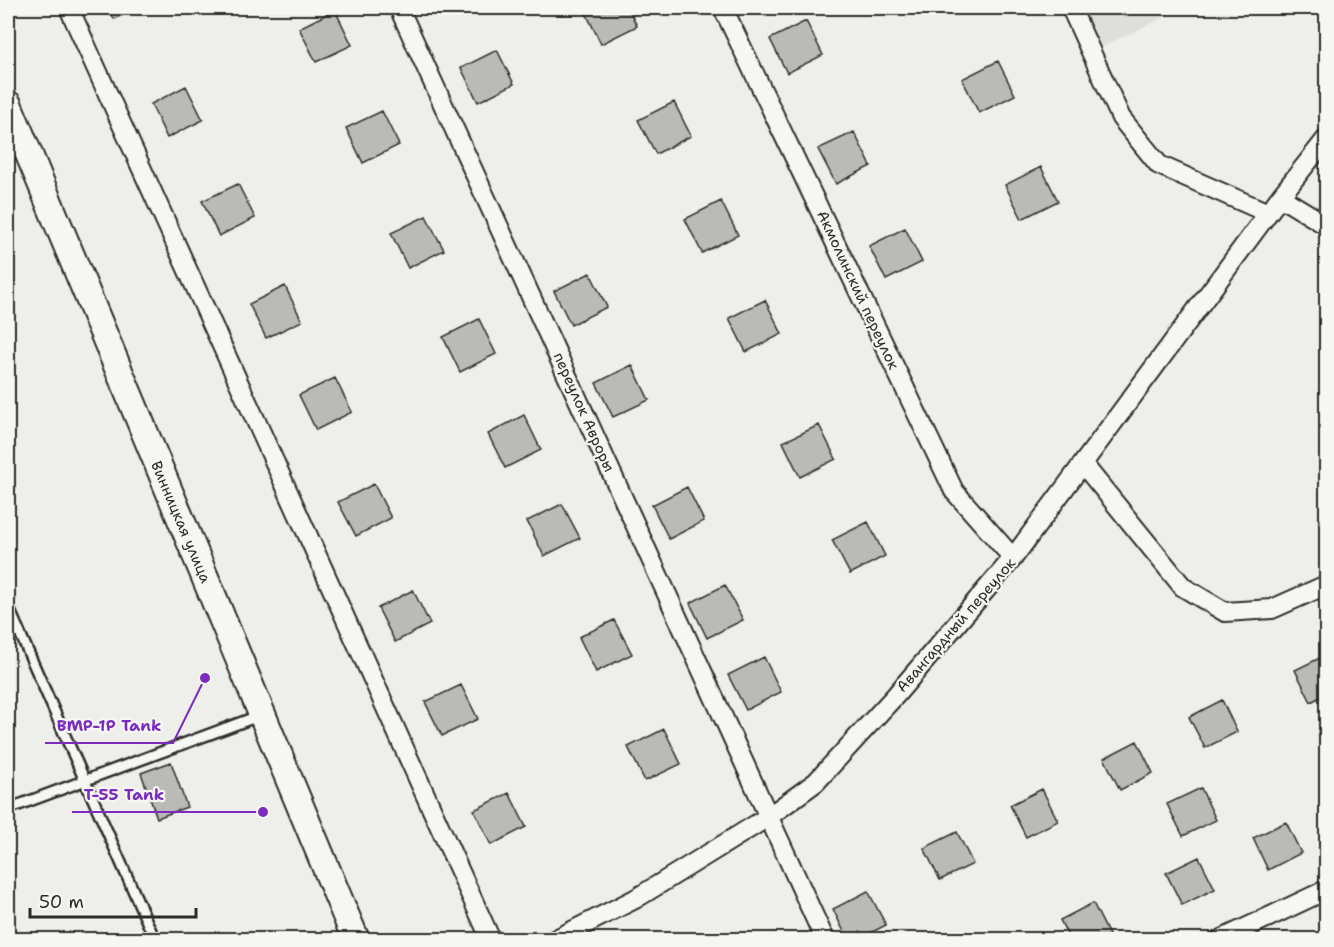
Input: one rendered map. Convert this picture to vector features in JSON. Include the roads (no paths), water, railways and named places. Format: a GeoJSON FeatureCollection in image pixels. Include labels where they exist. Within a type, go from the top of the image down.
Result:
{"type":"FeatureCollection","features":[{"type":"Feature","properties":{"kind":"main road","name":"Винницкая улица"},"geometry":{"type":"LineString","coordinates":[[8,105],[356,939]]}},
{"type":"Feature","properties":{"kind":"street"},"geometry":{"type":"LineString","coordinates":[[69,8],[491,939]]}},
{"type":"Feature","properties":{"kind":"street","name":"переулок Авроры"},"geometry":{"type":"LineString","coordinates":[[399,8],[825,939]]}},
{"type":"Feature","properties":{"kind":"street","name":"Акмолинский переулок"},"geometry":{"type":"LineString","coordinates":[[723,8],[954,491],[1013,558]]}},
{"type":"Feature","properties":{"kind":"street"},"geometry":{"type":"LineString","coordinates":[[1071,8],[1121,118],[1159,165],[1268,213]]}},
{"type":"Feature","properties":{"kind":"street","name":"Авангардный переулок"},"geometry":{"type":"LineString","coordinates":[[554,939],[635,899],[768,817],[816,782],[895,696],[1013,558],[1268,213],[1326,139]]}},
{"type":"Feature","properties":{"kind":"street"},"geometry":{"type":"LineString","coordinates":[[1280,197],[1326,225]]}},
{"type":"Feature","properties":{"kind":"street"},"geometry":{"type":"LineString","coordinates":[[1083,464],[1183,587],[1225,612],[1272,609],[1326,585]]}},
{"type":"Feature","properties":{"kind":"street"},"geometry":{"type":"LineString","coordinates":[[1220,939],[1326,890]]}},
{"type":"Feature","properties":{"kind":"lane"},"geometry":{"type":"LineString","coordinates":[[8,606],[82,780],[155,939]]}},
{"type":"Feature","properties":{"kind":"lane"},"geometry":{"type":"LineString","coordinates":[[8,809],[261,715]]}},
{"type":"Feature","properties":{"kind":"place","name":"BMP-1P Tank"},"geometry":{"type":"Point","coordinates":[205,678]}},
{"type":"Feature","properties":{"kind":"place","name":"T-55 Tank"},"geometry":{"type":"Point","coordinates":[263,812]}}]}
